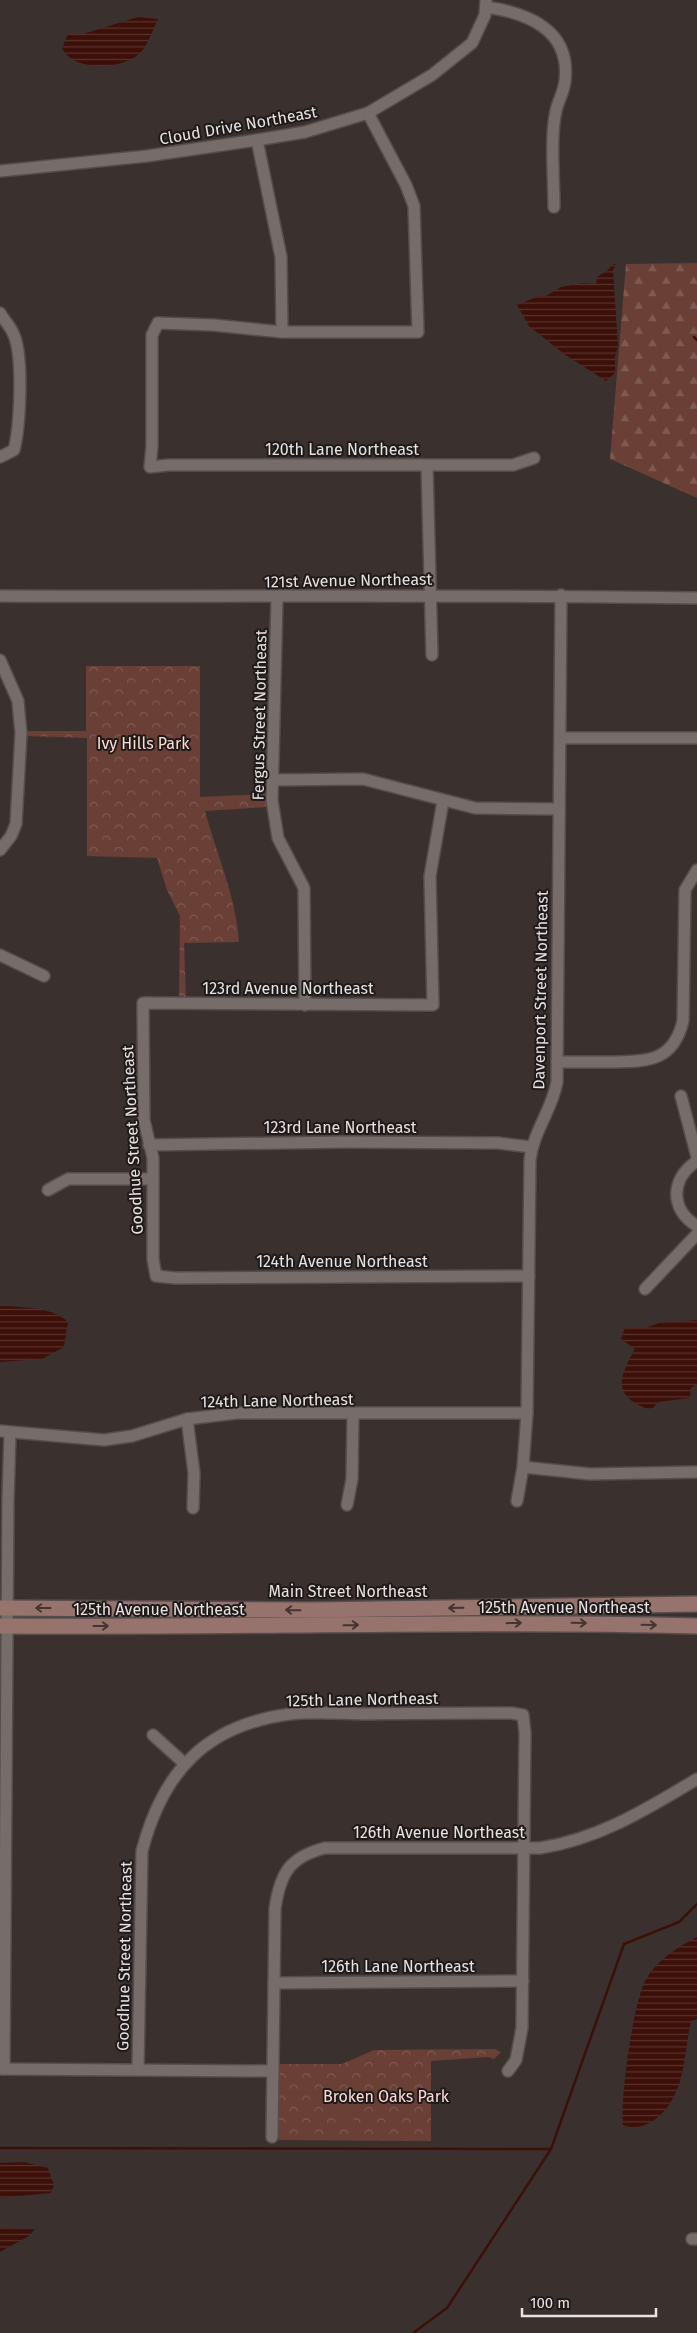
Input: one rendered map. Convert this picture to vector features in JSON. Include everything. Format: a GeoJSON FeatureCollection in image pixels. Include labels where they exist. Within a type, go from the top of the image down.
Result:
{"type":"FeatureCollection","features":[{"type":"Feature","properties":{"kind":"main road","name":"Main Street Northeast"},"geometry":{"type":"LineString","coordinates":[[4,1608],[312,1610],[697,1604]]}},
{"type":"Feature","properties":{"kind":"main road","name":"125th Avenue Northeast"},"geometry":{"type":"LineString","coordinates":[[4,1626],[216,1627],[538,1623],[697,1626]]}},
{"type":"Feature","properties":{"kind":"street","name":"Cloud Drive Northeast"},"geometry":{"type":"LineString","coordinates":[[0,171],[147,156],[257,140],[306,132],[368,113],[432,75],[472,43],[485,15],[486,4]]}},
{"type":"Feature","properties":{"kind":"street"},"geometry":{"type":"LineString","coordinates":[[486,4],[533,20],[552,35],[564,58],[565,84],[556,111],[555,125],[554,207]]}},
{"type":"Feature","properties":{"kind":"street"},"geometry":{"type":"LineString","coordinates":[[257,140],[281,257],[282,332],[418,332],[414,206],[406,185],[368,113]]}},
{"type":"Feature","properties":{"kind":"street"},"geometry":{"type":"LineString","coordinates":[[0,313],[14,334],[20,360],[18,436],[13,451],[0,457]]}},
{"type":"Feature","properties":{"kind":"street","name":"120th Lane Northeast"},"geometry":{"type":"LineString","coordinates":[[282,332],[155,318],[152,335],[152,446],[150,467],[169,465],[428,466],[513,464],[534,458]]}},
{"type":"Feature","properties":{"kind":"street"},"geometry":{"type":"LineString","coordinates":[[428,466],[432,655]]}},
{"type":"Feature","properties":{"kind":"street","name":"121st Avenue Northeast"},"geometry":{"type":"LineString","coordinates":[[0,596],[277,598],[561,595],[697,598]]}},
{"type":"Feature","properties":{"kind":"street","name":"Davenport Street Northeast"},"geometry":{"type":"LineString","coordinates":[[517,1501],[523,1467],[527,1413],[531,1147],[554,1096],[557,1062],[561,595]]}},
{"type":"Feature","properties":{"kind":"street","name":"Fergus Street Northeast"},"geometry":{"type":"LineString","coordinates":[[277,598],[272,800],[278,838],[304,888],[305,1005]]}},
{"type":"Feature","properties":{"kind":"street"},"geometry":{"type":"LineString","coordinates":[[0,660],[18,701],[21,733],[18,814],[11,836],[2,848]]}},
{"type":"Feature","properties":{"kind":"street"},"geometry":{"type":"LineString","coordinates":[[560,738],[697,738]]}},
{"type":"Feature","properties":{"kind":"street"},"geometry":{"type":"LineString","coordinates":[[273,780],[363,780],[399,787],[442,801],[475,808],[559,809]]}},
{"type":"Feature","properties":{"kind":"street","name":"123rd Avenue Northeast"},"geometry":{"type":"LineString","coordinates":[[143,1004],[433,1005],[430,876],[442,801]]}},
{"type":"Feature","properties":{"kind":"street"},"geometry":{"type":"LineString","coordinates":[[557,1062],[642,1061],[654,1058],[671,1047],[677,1040],[683,1020],[684,890],[696,870]]}},
{"type":"Feature","properties":{"kind":"street"},"geometry":{"type":"LineString","coordinates":[[0,955],[44,976]]}},
{"type":"Feature","properties":{"kind":"street","name":"Goodhue Street Northeast"},"geometry":{"type":"LineString","coordinates":[[143,1004],[144,1120],[150,1144],[154,1179],[153,1258],[156,1276]]}},
{"type":"Feature","properties":{"kind":"street"},"geometry":{"type":"LineString","coordinates":[[681,1096],[697,1156]]}},
{"type":"Feature","properties":{"kind":"street","name":"123rd Lane Northeast"},"geometry":{"type":"LineString","coordinates":[[150,1144],[383,1142],[498,1143],[531,1147]]}},
{"type":"Feature","properties":{"kind":"street"},"geometry":{"type":"LineString","coordinates":[[697,1161],[686,1168],[676,1185],[679,1206],[697,1226]]}},
{"type":"Feature","properties":{"kind":"street"},"geometry":{"type":"LineString","coordinates":[[48,1190],[68,1179],[154,1179]]}},
{"type":"Feature","properties":{"kind":"street"},"geometry":{"type":"LineString","coordinates":[[645,1289],[697,1234]]}},
{"type":"Feature","properties":{"kind":"street","name":"124th Avenue Northeast"},"geometry":{"type":"LineString","coordinates":[[156,1276],[175,1278],[529,1276]]}},
{"type":"Feature","properties":{"kind":"street","name":"124th Lane Northeast"},"geometry":{"type":"LineString","coordinates":[[5,1432],[112,1439],[132,1436],[187,1419],[238,1413],[527,1413]]}},
{"type":"Feature","properties":{"kind":"street"},"geometry":{"type":"LineString","coordinates":[[346,1505],[352,1479],[353,1414]]}},
{"type":"Feature","properties":{"kind":"street"},"geometry":{"type":"LineString","coordinates":[[187,1419],[194,1473],[193,1508]]}},
{"type":"Feature","properties":{"kind":"street"},"geometry":{"type":"LineString","coordinates":[[5,1432],[2,2069],[273,2071]]}},
{"type":"Feature","properties":{"kind":"street"},"geometry":{"type":"LineString","coordinates":[[523,1467],[590,1474],[697,1472]]}},
{"type":"Feature","properties":{"kind":"street","name":"125th Lane Northeast"},"geometry":{"type":"LineString","coordinates":[[185,1764],[222,1735],[254,1722],[291,1714],[511,1713],[523,1715],[525,1733],[524,1848]]}},
{"type":"Feature","properties":{"kind":"street"},"geometry":{"type":"LineString","coordinates":[[153,1735],[185,1764]]}},
{"type":"Feature","properties":{"kind":"street","name":"Goodhue Street Northeast"},"geometry":{"type":"LineString","coordinates":[[138,2069],[142,1851],[149,1824],[158,1802],[171,1780],[185,1764]]}},
{"type":"Feature","properties":{"kind":"street","name":"126th Avenue Northeast"},"geometry":{"type":"LineString","coordinates":[[274,1983],[275,1909],[278,1885],[292,1864],[309,1852],[325,1848],[524,1848],[562,1844],[583,1838],[642,1812],[697,1779]]}},
{"type":"Feature","properties":{"kind":"street"},"geometry":{"type":"LineString","coordinates":[[508,2071],[516,2060],[522,2028],[524,1848]]}},
{"type":"Feature","properties":{"kind":"street","name":"126th Lane Northeast"},"geometry":{"type":"LineString","coordinates":[[274,1983],[523,1981]]}},
{"type":"Feature","properties":{"kind":"street"},"geometry":{"type":"LineString","coordinates":[[272,2138],[274,1983]]}},
{"type":"Feature","properties":{"kind":"green space"},"geometry":{"type":"Polygon","coordinates":[[[697,263],[697,498],[610,459],[626,264],[697,263]]]}},
{"type":"Feature","properties":{"kind":"green space","name":"Ivy Hills Park"},"geometry":{"type":"Polygon","coordinates":[[[86,666],[200,666],[200,797],[267,794],[266,807],[205,811],[230,892],[239,942],[184,943],[186,999],[179,1000],[180,916],[167,890],[157,858],[87,856],[87,738],[26,736],[27,731],[86,731],[86,666]]]}},
{"type":"Feature","properties":{"kind":"green space","name":"Broken Oaks Park"},"geometry":{"type":"Polygon","coordinates":[[[495,2049],[501,2052],[494,2059],[488,2057],[431,2061],[431,2141],[279,2140],[279,2064],[342,2064],[374,2050],[495,2049]]]}},
{"type":"Feature","properties":{"kind":"green space"},"geometry":{"type":"Polygon","coordinates":[[[338,2101],[353,2101],[354,2125],[338,2125],[338,2101]]]}},
{"type":"Feature","properties":{"kind":"shaded area"},"geometry":{"type":"Polygon","coordinates":[[[138,17],[158,19],[142,51],[125,62],[113,65],[88,65],[77,62],[68,56],[62,48],[68,34],[83,34],[138,17]]]}},
{"type":"Feature","properties":{"kind":"shaded area"},"geometry":{"type":"Polygon","coordinates":[[[613,264],[616,264],[613,270],[618,346],[615,357],[615,373],[606,381],[564,354],[529,326],[517,305],[539,296],[546,296],[561,287],[583,283],[596,284],[597,277],[613,264]]]}},
{"type":"Feature","properties":{"kind":"shaded area"},"geometry":{"type":"Polygon","coordinates":[[[0,1306],[36,1309],[62,1317],[68,1322],[64,1347],[42,1359],[0,1362],[0,1306]]]}},
{"type":"Feature","properties":{"kind":"shaded area"},"geometry":{"type":"Polygon","coordinates":[[[697,1320],[697,1384],[691,1388],[690,1398],[658,1402],[653,1408],[644,1408],[630,1400],[622,1387],[622,1380],[635,1349],[621,1339],[625,1328],[645,1328],[659,1323],[697,1320]]]}},
{"type":"Feature","properties":{"kind":"shaded area"},"geometry":{"type":"Polygon","coordinates":[[[697,1937],[697,2019],[691,2021],[677,2089],[672,2101],[664,2112],[653,2121],[638,2127],[623,2125],[623,2095],[628,2052],[640,1993],[645,1981],[655,1967],[668,1955],[697,1937]]]}},
{"type":"Feature","properties":{"kind":"shaded area"},"geometry":{"type":"Polygon","coordinates":[[[24,2162],[48,2168],[54,2185],[51,2193],[0,2198],[0,2163],[24,2162]]]}},
{"type":"Feature","properties":{"kind":"shaded area"},"geometry":{"type":"Polygon","coordinates":[[[0,2228],[35,2229],[29,2236],[0,2252],[0,2228]]]}},
{"type":"Feature","properties":{"kind":"waterway"},"geometry":{"type":"LineString","coordinates":[[694,337],[697,340]]}},
{"type":"Feature","properties":{"kind":"waterway"},"geometry":{"type":"LineString","coordinates":[[413,2333],[447,2308],[551,2149],[624,1944],[679,1922],[697,1904]]}},
{"type":"Feature","properties":{"kind":"waterway"},"geometry":{"type":"LineString","coordinates":[[0,2148],[551,2149]]}}]}
